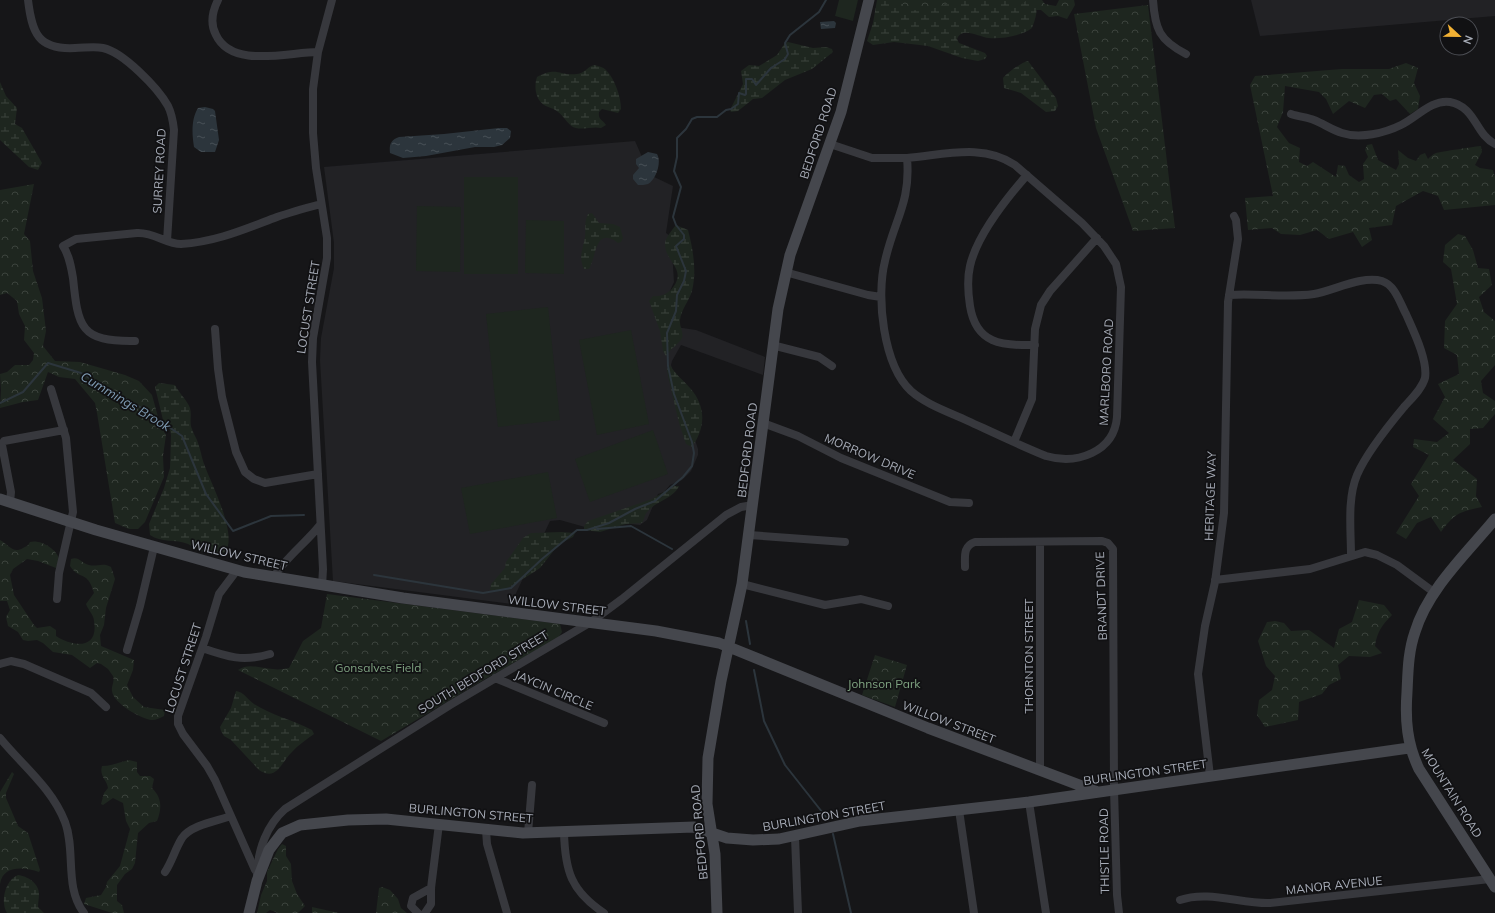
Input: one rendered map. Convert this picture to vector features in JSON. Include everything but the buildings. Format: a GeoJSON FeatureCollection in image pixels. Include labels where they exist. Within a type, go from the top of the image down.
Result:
{"type":"FeatureCollection","features":[{"type":"Feature","properties":{"kind":"street","name":"SURREY ROAD"},"geometry":{"type":"LineString","coordinates":[[28,0],[33,28],[42,41],[62,49],[99,47],[111,51],[134,68],[167,105],[172,115],[174,130],[167,241]]}},
{"type":"Feature","properties":{"kind":"street"},"geometry":{"type":"LineString","coordinates":[[218,0],[213,16],[214,30],[221,43],[232,53],[250,56],[318,52]]}},
{"type":"Feature","properties":{"kind":"street","name":"LOCUST STREET"},"geometry":{"type":"LineString","coordinates":[[322,586],[312,362],[313,338],[327,258],[327,238],[321,204],[313,133],[313,89],[318,52],[332,0]]}},
{"type":"Feature","properties":{"kind":"street","name":"BEDFORD ROAD"},"geometry":{"type":"LineString","coordinates":[[717,913],[714,854],[707,804],[708,758],[714,716],[742,584],[772,345],[785,272],[830,144],[842,105],[869,0]]}},
{"type":"Feature","properties":{"kind":"street"},"geometry":{"type":"LineString","coordinates":[[1152,0],[1157,29],[1167,41],[1186,54]]}},
{"type":"Feature","properties":{"kind":"street"},"geometry":{"type":"LineString","coordinates":[[1291,114],[1316,120],[1340,133],[1352,135],[1369,134],[1396,128],[1434,105],[1450,102],[1468,112],[1487,138],[1495,144]]}},
{"type":"Feature","properties":{"kind":"street","name":"MARLBORO ROAD"},"geometry":{"type":"LineString","coordinates":[[830,144],[872,158],[907,158],[956,153],[985,152],[1004,158],[1027,175],[1097,238],[1114,259],[1118,269],[1121,287],[1118,409],[1114,433],[1109,442],[1100,449],[1086,454],[1066,457],[1046,456],[928,402],[907,387],[897,369],[887,339],[881,296],[885,258],[908,190],[907,158]]}},
{"type":"Feature","properties":{"kind":"street"},"geometry":{"type":"LineString","coordinates":[[1027,175],[1000,208],[979,244],[970,266],[968,286],[973,319],[983,334],[999,343],[1035,345]]}},
{"type":"Feature","properties":{"kind":"street"},"geometry":{"type":"LineString","coordinates":[[135,341],[116,341],[99,338],[91,335],[83,327],[76,309],[71,266],[63,246],[76,239],[137,232],[151,234],[167,241],[183,244],[234,234],[280,216],[321,204]]}},
{"type":"Feature","properties":{"kind":"street","name":"HERITAGE WAY"},"geometry":{"type":"LineString","coordinates":[[1210,776],[1198,674],[1205,626],[1215,580],[1224,512],[1229,295],[1238,243],[1236,220],[1234,216]]}},
{"type":"Feature","properties":{"kind":"street"},"geometry":{"type":"LineString","coordinates":[[1014,442],[1032,399],[1036,322],[1044,299],[1097,238]]}},
{"type":"Feature","properties":{"kind":"street"},"geometry":{"type":"LineString","coordinates":[[785,272],[868,295],[881,296]]}},
{"type":"Feature","properties":{"kind":"street"},"geometry":{"type":"LineString","coordinates":[[1229,295],[1313,294],[1357,282],[1381,281],[1394,290],[1408,318],[1422,353],[1425,378],[1420,387],[1396,417],[1361,466],[1357,475],[1352,495],[1350,556]]}},
{"type":"Feature","properties":{"kind":"street"},"geometry":{"type":"LineString","coordinates":[[215,329],[218,375],[222,397],[236,452],[245,472],[254,479],[265,483],[318,474]]}},
{"type":"Feature","properties":{"kind":"street"},"geometry":{"type":"LineString","coordinates":[[772,345],[820,357],[832,366]]}},
{"type":"Feature","properties":{"kind":"street"},"geometry":{"type":"LineString","coordinates":[[51,389],[64,430],[70,468],[74,512],[60,573],[57,599]]}},
{"type":"Feature","properties":{"kind":"street","name":"MORROW DRIVE"},"geometry":{"type":"LineString","coordinates":[[763,423],[798,436],[841,458],[949,502],[969,503]]}},
{"type":"Feature","properties":{"kind":"street"},"geometry":{"type":"LineString","coordinates":[[5,500],[11,493],[2,445],[4,441],[64,430]]}},
{"type":"Feature","properties":{"kind":"street","name":"WILLOW STREET"},"geometry":{"type":"LineString","coordinates":[[5,500],[154,547],[237,570],[273,578],[403,598],[678,634],[728,646],[928,728],[1095,792]]}},
{"type":"Feature","properties":{"kind":"street","name":"SOUTH BEDFORD STREET"},"geometry":{"type":"LineString","coordinates":[[257,881],[260,850],[273,822],[285,809],[444,708],[591,622],[622,600],[726,515],[741,507],[753,505]]}},
{"type":"Feature","properties":{"kind":"street","name":"MOUNTAIN ROAD"},"geometry":{"type":"LineString","coordinates":[[1493,883],[1419,769],[1410,748],[1406,723],[1409,658],[1417,626],[1424,609],[1435,593],[1495,519]]}},
{"type":"Feature","properties":{"kind":"street"},"geometry":{"type":"LineString","coordinates":[[273,578],[279,568],[305,543],[320,525]]}},
{"type":"Feature","properties":{"kind":"street"},"geometry":{"type":"LineString","coordinates":[[749,535],[845,542]]}},
{"type":"Feature","properties":{"kind":"street","name":"BRANDT DRIVE"},"geometry":{"type":"LineString","coordinates":[[965,567],[966,550],[969,545],[974,542],[1102,541],[1110,544],[1113,550],[1114,789]]}},
{"type":"Feature","properties":{"kind":"street","name":"THORNTON STREET"},"geometry":{"type":"LineString","coordinates":[[1040,542],[1040,770]]}},
{"type":"Feature","properties":{"kind":"street"},"geometry":{"type":"LineString","coordinates":[[127,650],[140,606],[154,547]]}},
{"type":"Feature","properties":{"kind":"street"},"geometry":{"type":"LineString","coordinates":[[1215,580],[1310,569],[1365,552],[1386,558],[1435,593]]}},
{"type":"Feature","properties":{"kind":"street","name":"LOCUST STREET"},"geometry":{"type":"LineString","coordinates":[[237,570],[219,594],[202,648],[180,709],[178,724],[185,737],[211,773],[252,861],[257,881]]}},
{"type":"Feature","properties":{"kind":"street"},"geometry":{"type":"LineString","coordinates":[[742,584],[824,605],[861,599],[888,606]]}},
{"type":"Feature","properties":{"kind":"street"},"geometry":{"type":"LineString","coordinates":[[202,648],[235,658],[253,659],[270,654]]}},
{"type":"Feature","properties":{"kind":"street"},"geometry":{"type":"LineString","coordinates":[[0,664],[11,661],[24,664],[93,694],[106,707]]}},
{"type":"Feature","properties":{"kind":"street","name":"JAYCIN CIRCLE"},"geometry":{"type":"LineString","coordinates":[[495,678],[604,723]]}},
{"type":"Feature","properties":{"kind":"street"},"geometry":{"type":"LineString","coordinates":[[0,738],[51,795],[61,813],[69,836],[75,896],[84,913]]}},
{"type":"Feature","properties":{"kind":"street","name":"BURLINGTON STREET"},"geometry":{"type":"LineString","coordinates":[[249,913],[257,881],[267,854],[282,833],[294,827],[329,822],[374,819],[406,820],[486,830],[528,833],[694,827],[724,838],[753,840],[795,837],[860,821],[1029,802],[1410,748]]}},
{"type":"Feature","properties":{"kind":"street"},"geometry":{"type":"LineString","coordinates":[[528,833],[532,785]]}},
{"type":"Feature","properties":{"kind":"street","name":"THISTLE ROAD"},"geometry":{"type":"LineString","coordinates":[[1114,789],[1117,895],[1120,913]]}},
{"type":"Feature","properties":{"kind":"street"},"geometry":{"type":"LineString","coordinates":[[1029,802],[1046,913]]}},
{"type":"Feature","properties":{"kind":"street"},"geometry":{"type":"LineString","coordinates":[[959,810],[974,913]]}},
{"type":"Feature","properties":{"kind":"street"},"geometry":{"type":"LineString","coordinates":[[165,872],[181,841],[187,833],[231,816]]}},
{"type":"Feature","properties":{"kind":"street"},"geometry":{"type":"LineString","coordinates":[[425,913],[431,904],[431,888],[439,824]]}},
{"type":"Feature","properties":{"kind":"street"},"geometry":{"type":"LineString","coordinates":[[486,830],[487,844],[507,913]]}},
{"type":"Feature","properties":{"kind":"street"},"geometry":{"type":"LineString","coordinates":[[564,832],[565,859],[572,881],[586,900],[604,913]]}},
{"type":"Feature","properties":{"kind":"street"},"geometry":{"type":"LineString","coordinates":[[795,837],[798,913]]}},
{"type":"Feature","properties":{"kind":"street","name":"MANOR AVENUE"},"geometry":{"type":"LineString","coordinates":[[1180,900],[1193,896],[1256,904],[1277,903],[1493,883]]}},
{"type":"Feature","properties":{"kind":"street"},"geometry":{"type":"LineString","coordinates":[[418,913],[411,906],[413,898],[431,888]]}},
{"type":"Feature","properties":{"kind":"shaded area"},"geometry":{"type":"Polygon","coordinates":[[[1251,0],[1495,0],[1495,16],[1479,17],[1479,16],[1439,16],[1439,21],[1260,36],[1251,0]]]}},
{"type":"Feature","properties":{"kind":"shaded area"},"geometry":{"type":"Polygon","coordinates":[[[635,141],[650,175],[673,186],[666,233],[670,236],[674,282],[669,293],[669,326],[696,330],[765,357],[763,375],[681,345],[671,365],[698,449],[698,455],[691,471],[682,480],[670,485],[664,492],[658,494],[647,520],[640,525],[623,523],[585,527],[560,520],[550,521],[511,604],[333,581],[320,360],[321,338],[334,268],[334,243],[324,167],[635,141]]]}},
{"type":"Feature","properties":{"kind":"green space"},"geometry":{"type":"Polygon","coordinates":[[[839,0],[858,0],[853,21],[835,16],[839,0]]]}},
{"type":"Feature","properties":{"kind":"green space"},"geometry":{"type":"Polygon","coordinates":[[[877,0],[904,0],[900,11],[934,8],[954,0],[1016,0],[1016,4],[1019,6],[1027,0],[1033,0],[1037,10],[1032,28],[1017,35],[989,38],[971,33],[963,33],[959,35],[957,39],[959,43],[985,53],[987,56],[985,59],[978,61],[962,58],[928,46],[894,42],[873,45],[867,41],[873,23],[877,0]]]}},
{"type":"Feature","properties":{"kind":"green space"},"geometry":{"type":"Polygon","coordinates":[[[879,0],[1042,0],[1045,4],[1056,6],[1059,0],[1074,0],[1075,5],[1067,19],[1058,16],[1049,17],[1041,10],[1036,10],[923,27],[879,0]]]}},
{"type":"Feature","properties":{"kind":"green space"},"geometry":{"type":"Polygon","coordinates":[[[1148,5],[1175,228],[1133,231],[1096,128],[1074,14],[1148,5]]]}},
{"type":"Feature","properties":{"kind":"green space"},"geometry":{"type":"Polygon","coordinates":[[[788,42],[813,48],[826,47],[832,49],[833,52],[812,69],[785,80],[762,98],[753,99],[738,111],[731,112],[730,110],[743,84],[741,71],[749,65],[759,66],[777,55],[785,43],[788,42]]]}},
{"type":"Feature","properties":{"kind":"green space"},"geometry":{"type":"Polygon","coordinates":[[[1028,61],[1056,98],[1058,106],[1055,111],[1046,112],[1021,93],[1004,88],[1003,78],[1022,63],[1028,61]]]}},
{"type":"Feature","properties":{"kind":"green space"},"geometry":{"type":"Polygon","coordinates":[[[1406,63],[1418,68],[1414,83],[1420,96],[1418,109],[1410,114],[1396,99],[1390,101],[1382,94],[1374,95],[1365,108],[1349,101],[1333,114],[1326,99],[1319,92],[1285,86],[1283,112],[1277,127],[1289,143],[1300,148],[1299,162],[1307,166],[1313,162],[1336,177],[1338,165],[1345,166],[1349,175],[1359,182],[1364,179],[1363,164],[1368,157],[1365,150],[1367,145],[1372,144],[1378,160],[1396,170],[1399,164],[1398,150],[1408,158],[1416,161],[1420,155],[1425,153],[1428,159],[1436,153],[1481,146],[1482,152],[1475,165],[1480,168],[1493,170],[1495,177],[1495,205],[1444,210],[1438,196],[1423,191],[1396,206],[1392,225],[1369,228],[1372,240],[1362,247],[1353,232],[1329,239],[1317,230],[1300,235],[1281,234],[1272,228],[1248,230],[1245,198],[1273,196],[1250,85],[1255,76],[1342,69],[1389,69],[1406,63]]]}},
{"type":"Feature","properties":{"kind":"green space"},"geometry":{"type":"Polygon","coordinates":[[[594,65],[605,69],[612,78],[619,94],[621,109],[618,113],[602,109],[599,112],[599,117],[606,125],[601,128],[576,128],[571,126],[556,111],[541,102],[536,92],[537,77],[549,72],[577,74],[594,65]]]}},
{"type":"Feature","properties":{"kind":"green space"},"geometry":{"type":"Polygon","coordinates":[[[0,82],[6,96],[17,108],[15,124],[22,128],[42,163],[38,170],[29,167],[0,140],[0,82]]]}},
{"type":"Feature","properties":{"kind":"green space"},"geometry":{"type":"Polygon","coordinates":[[[464,177],[518,177],[518,274],[464,274],[464,177]]]}},
{"type":"Feature","properties":{"kind":"green space"},"geometry":{"type":"Polygon","coordinates":[[[34,184],[24,234],[30,241],[33,271],[42,298],[46,331],[43,346],[55,361],[80,362],[125,375],[139,381],[152,395],[160,424],[166,435],[163,456],[164,477],[145,522],[138,529],[129,529],[115,523],[95,403],[75,379],[59,377],[48,372],[38,400],[0,408],[0,374],[7,372],[15,365],[29,365],[33,360],[34,353],[24,340],[25,326],[19,314],[17,301],[7,293],[0,295],[0,190],[34,184]]]}},
{"type":"Feature","properties":{"kind":"green space"},"geometry":{"type":"Polygon","coordinates":[[[417,206],[461,207],[460,272],[416,271],[417,206]]]}},
{"type":"Feature","properties":{"kind":"green space"},"geometry":{"type":"Polygon","coordinates":[[[592,213],[599,223],[613,224],[620,227],[623,238],[621,242],[618,243],[605,238],[601,240],[598,244],[589,269],[584,269],[581,261],[582,249],[587,217],[588,214],[592,213]]]}},
{"type":"Feature","properties":{"kind":"green space"},"geometry":{"type":"Polygon","coordinates":[[[526,220],[564,221],[564,274],[525,273],[526,220]]]}},
{"type":"Feature","properties":{"kind":"green space"},"geometry":{"type":"Polygon","coordinates":[[[676,225],[688,230],[693,252],[694,276],[692,291],[681,316],[680,322],[682,338],[666,356],[663,351],[660,331],[649,301],[653,296],[660,296],[671,290],[676,283],[678,277],[677,271],[668,256],[665,242],[676,225]]]}},
{"type":"Feature","properties":{"kind":"green space"},"geometry":{"type":"Polygon","coordinates":[[[1458,234],[1465,236],[1473,250],[1478,268],[1489,269],[1492,285],[1479,297],[1484,312],[1495,321],[1495,365],[1481,381],[1483,393],[1495,401],[1495,414],[1483,428],[1470,429],[1470,444],[1453,460],[1477,479],[1476,496],[1482,507],[1458,514],[1441,532],[1431,517],[1417,523],[1406,539],[1396,533],[1419,496],[1411,484],[1429,455],[1413,447],[1414,439],[1437,442],[1449,433],[1433,419],[1445,397],[1438,384],[1459,374],[1457,355],[1444,348],[1445,321],[1457,304],[1451,269],[1443,262],[1445,245],[1458,234]]]}},
{"type":"Feature","properties":{"kind":"green space"},"geometry":{"type":"Polygon","coordinates":[[[548,307],[560,420],[498,427],[486,314],[548,307]]]}},
{"type":"Feature","properties":{"kind":"green space"},"geometry":{"type":"Polygon","coordinates":[[[631,330],[649,424],[597,435],[579,340],[631,330]]]}},
{"type":"Feature","properties":{"kind":"green space"},"geometry":{"type":"Polygon","coordinates":[[[670,365],[695,395],[701,409],[702,424],[697,439],[692,447],[686,444],[679,423],[668,376],[667,369],[670,365]]]}},
{"type":"Feature","properties":{"kind":"green space"},"geometry":{"type":"Polygon","coordinates":[[[159,383],[175,385],[190,408],[191,427],[219,499],[227,526],[229,538],[227,548],[222,554],[214,556],[209,555],[188,544],[159,539],[150,535],[149,524],[164,488],[170,468],[171,435],[169,426],[163,420],[155,387],[159,383]]]}},
{"type":"Feature","properties":{"kind":"green space"},"geometry":{"type":"Polygon","coordinates":[[[653,430],[668,474],[590,502],[575,459],[653,430]]]}},
{"type":"Feature","properties":{"kind":"green space"},"geometry":{"type":"Polygon","coordinates":[[[548,472],[557,518],[470,534],[461,488],[548,472]]]}},
{"type":"Feature","properties":{"kind":"green space"},"geometry":{"type":"Polygon","coordinates":[[[674,486],[679,486],[673,494],[655,505],[646,513],[642,523],[626,524],[600,532],[584,530],[584,526],[588,521],[652,499],[674,486]]]}},
{"type":"Feature","properties":{"kind":"green space"},"geometry":{"type":"Polygon","coordinates":[[[531,533],[575,533],[573,537],[559,544],[540,568],[504,590],[490,590],[491,584],[505,568],[506,562],[523,538],[531,533]]]}},
{"type":"Feature","properties":{"kind":"green space"},"geometry":{"type":"Polygon","coordinates":[[[0,540],[16,550],[20,550],[30,542],[34,541],[43,543],[52,548],[58,555],[59,559],[56,568],[38,561],[27,559],[13,569],[10,575],[14,595],[37,628],[50,626],[56,630],[56,636],[63,640],[77,644],[83,644],[93,637],[94,619],[86,604],[94,593],[89,581],[77,574],[70,566],[71,559],[76,558],[89,565],[105,565],[111,567],[115,579],[106,608],[104,625],[100,635],[101,646],[134,660],[133,670],[127,685],[133,697],[144,707],[165,710],[164,716],[152,720],[141,717],[128,710],[114,696],[112,691],[114,680],[113,676],[108,669],[101,664],[97,663],[90,668],[72,655],[53,652],[37,640],[23,640],[18,632],[8,626],[6,617],[10,610],[7,601],[0,601],[0,540]]]}},
{"type":"Feature","properties":{"kind":"green space","name":"Gonsalves Field"},"geometry":{"type":"Polygon","coordinates":[[[327,594],[560,624],[562,632],[558,638],[485,679],[381,741],[238,670],[247,666],[268,669],[289,668],[303,641],[321,628],[327,594]]]}},
{"type":"Feature","properties":{"kind":"green space"},"geometry":{"type":"Polygon","coordinates":[[[1359,600],[1384,605],[1392,615],[1380,629],[1377,637],[1375,646],[1382,653],[1370,657],[1349,656],[1338,665],[1341,679],[1329,685],[1322,694],[1299,702],[1298,720],[1265,727],[1257,715],[1259,700],[1272,690],[1275,676],[1266,666],[1258,641],[1267,622],[1275,621],[1284,623],[1291,631],[1309,630],[1334,648],[1339,629],[1352,622],[1359,600]]]}},
{"type":"Feature","properties":{"kind":"green space","name":"Johnson Park"},"geometry":{"type":"Polygon","coordinates":[[[875,655],[907,665],[895,707],[862,695],[875,655]]]}},
{"type":"Feature","properties":{"kind":"green space"},"geometry":{"type":"Polygon","coordinates":[[[236,691],[261,708],[312,730],[314,734],[294,749],[278,769],[270,774],[259,770],[231,740],[224,736],[221,731],[220,727],[231,708],[236,691]]]}},
{"type":"Feature","properties":{"kind":"green space"},"geometry":{"type":"Polygon","coordinates":[[[129,760],[137,762],[137,772],[140,776],[150,776],[154,779],[152,788],[159,799],[160,812],[157,821],[149,823],[138,833],[135,863],[132,869],[125,874],[117,885],[117,901],[122,905],[124,913],[112,913],[84,904],[86,898],[101,895],[107,882],[120,866],[130,829],[126,821],[123,803],[113,798],[103,805],[101,804],[104,793],[108,788],[101,769],[102,766],[129,760]]]}},
{"type":"Feature","properties":{"kind":"green space"},"geometry":{"type":"Polygon","coordinates":[[[12,772],[14,774],[6,793],[6,798],[18,826],[28,833],[40,870],[39,872],[27,869],[15,869],[5,873],[0,884],[0,792],[12,772]]]}},
{"type":"Feature","properties":{"kind":"green space"},"geometry":{"type":"Polygon","coordinates":[[[282,844],[286,846],[286,856],[291,864],[292,881],[297,894],[305,906],[298,913],[278,913],[270,910],[266,913],[257,913],[261,895],[267,881],[267,872],[282,844]]]}},
{"type":"Feature","properties":{"kind":"green space"},"geometry":{"type":"Polygon","coordinates":[[[18,875],[35,883],[39,894],[38,907],[44,913],[7,913],[4,903],[5,892],[10,882],[18,875]]]}},
{"type":"Feature","properties":{"kind":"green space"},"geometry":{"type":"Polygon","coordinates":[[[382,887],[390,890],[398,899],[401,908],[407,913],[376,913],[379,888],[382,887]]]}},
{"type":"Feature","properties":{"kind":"green space"},"geometry":{"type":"Polygon","coordinates":[[[312,907],[339,913],[312,913],[312,907]]]}},
{"type":"Feature","properties":{"kind":"water"},"geometry":{"type":"Polygon","coordinates":[[[834,21],[836,23],[835,28],[821,29],[820,22],[834,21]]]}},
{"type":"Feature","properties":{"kind":"water"},"geometry":{"type":"Polygon","coordinates":[[[205,107],[215,111],[219,140],[215,152],[201,152],[194,147],[194,117],[198,108],[205,107]]]}},
{"type":"Feature","properties":{"kind":"water"},"geometry":{"type":"Polygon","coordinates":[[[507,128],[511,131],[510,138],[502,145],[494,147],[475,147],[426,156],[403,158],[390,153],[391,143],[399,137],[507,128]]]}},
{"type":"Feature","properties":{"kind":"water"},"geometry":{"type":"Polygon","coordinates":[[[648,152],[657,154],[659,162],[656,175],[648,184],[638,185],[633,179],[633,175],[639,168],[636,164],[636,159],[648,152]]]}},
{"type":"Feature","properties":{"kind":"waterway"},"geometry":{"type":"LineString","coordinates":[[587,530],[609,523],[635,509],[655,501],[683,477],[692,466],[694,453],[692,442],[674,394],[668,366],[667,333],[676,311],[677,295],[684,281],[686,271],[676,246],[684,239],[684,235],[676,225],[673,217],[681,187],[674,171],[677,157],[677,138],[686,129],[692,119],[697,117],[717,117],[726,110],[731,109],[738,104],[739,93],[746,94],[746,79],[752,79],[756,85],[771,68],[785,59],[788,54],[785,43],[790,35],[819,12],[826,0]]}},
{"type":"Feature","properties":{"kind":"waterway","name":"Cummings Brook"},"geometry":{"type":"LineString","coordinates":[[0,403],[23,392],[48,363],[81,373],[140,407],[182,436],[206,494],[233,531],[271,516],[304,515]]}},
{"type":"Feature","properties":{"kind":"waterway","name":"Cummings Brook"},"geometry":{"type":"LineString","coordinates":[[597,529],[631,526],[672,549]]}},
{"type":"Feature","properties":{"kind":"waterway","name":"Cummings Brook"},"geometry":{"type":"LineString","coordinates":[[374,575],[483,593],[511,588],[542,559],[577,530],[587,530]]}},
{"type":"Feature","properties":{"kind":"waterway","name":"Cummings Brook"},"geometry":{"type":"LineString","coordinates":[[746,621],[750,644]]}},
{"type":"Feature","properties":{"kind":"waterway","name":"Cummings Brook"},"geometry":{"type":"LineString","coordinates":[[754,670],[764,721],[785,765],[826,817]]}},
{"type":"Feature","properties":{"kind":"waterway","name":"Cummings Brook"},"geometry":{"type":"LineString","coordinates":[[833,834],[851,913]]}}]}
